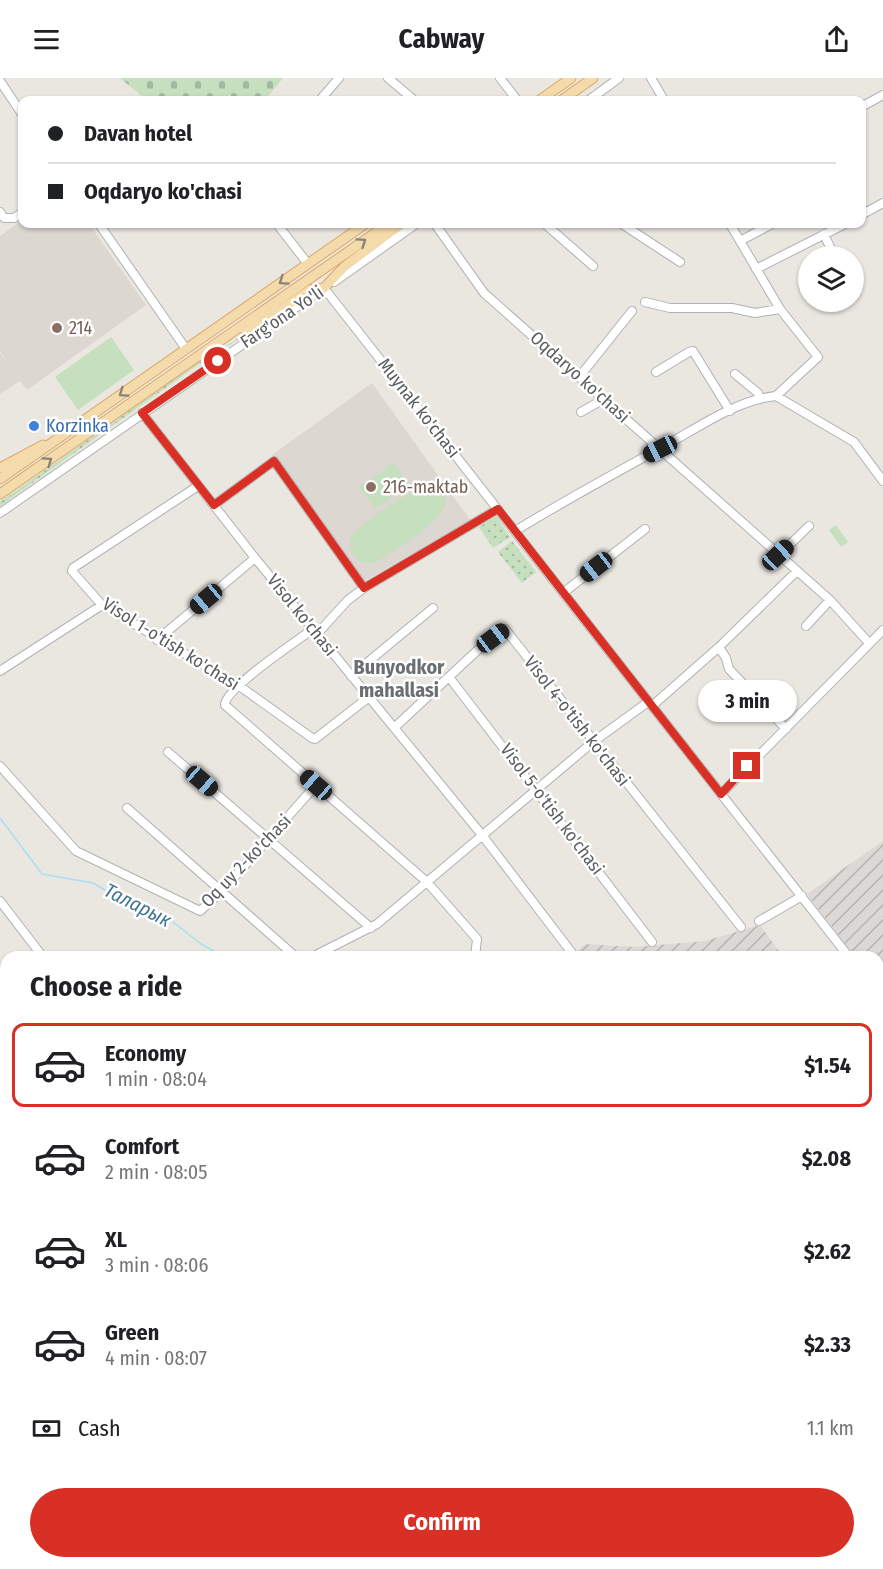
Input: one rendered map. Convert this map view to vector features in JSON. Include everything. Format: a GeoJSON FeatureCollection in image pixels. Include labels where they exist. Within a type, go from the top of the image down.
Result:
{"type":"FeatureCollection","features":[{"type":"Feature","properties":{"kind":"main road"},"geometry":{"type":"LineString","coordinates":[[545,96],[569,78]]}},
{"type":"Feature","properties":{"kind":"main road"},"geometry":{"type":"LineString","coordinates":[[568,96],[593,78]]}},
{"type":"Feature","properties":{"kind":"main road","name":"Farg'ona Yo'li"},"geometry":{"type":"LineString","coordinates":[[0,479],[359,228]]}},
{"type":"Feature","properties":{"kind":"main road","name":"Farg'ona Yo'li"},"geometry":{"type":"LineString","coordinates":[[0,494],[382,228]]}},
{"type":"Feature","properties":{"kind":"main road"},"geometry":{"type":"LineString","coordinates":[[228,336],[264,321],[310,290],[324,288],[344,267],[396,228]]}},
{"type":"Feature","properties":{"kind":"main road"},"geometry":{"type":"LineString","coordinates":[[0,470],[54,441]]}},
{"type":"Feature","properties":{"kind":"street"},"geometry":{"type":"LineString","coordinates":[[323,96],[339,78]]}},
{"type":"Feature","properties":{"kind":"street"},"geometry":{"type":"LineString","coordinates":[[388,78],[409,96]]}},
{"type":"Feature","properties":{"kind":"street"},"geometry":{"type":"LineString","coordinates":[[500,78],[514,96]]}},
{"type":"Feature","properties":{"kind":"street"},"geometry":{"type":"LineString","coordinates":[[597,96],[619,78]]}},
{"type":"Feature","properties":{"kind":"street"},"geometry":{"type":"LineString","coordinates":[[651,78],[662,96]]}},
{"type":"Feature","properties":{"kind":"street"},"geometry":{"type":"LineString","coordinates":[[0,81],[18,108]]}},
{"type":"Feature","properties":{"kind":"street"},"geometry":{"type":"LineString","coordinates":[[866,104],[883,94]]}},
{"type":"Feature","properties":{"kind":"street"},"geometry":{"type":"LineString","coordinates":[[866,212],[883,203]]}},
{"type":"Feature","properties":{"kind":"street"},"geometry":{"type":"LineString","coordinates":[[2,215],[14,218],[18,216]]}},
{"type":"Feature","properties":{"kind":"street"},"geometry":{"type":"LineString","coordinates":[[102,228],[186,349]]}},
{"type":"Feature","properties":{"kind":"street"},"geometry":{"type":"LineString","coordinates":[[280,228],[308,264]]}},
{"type":"Feature","properties":{"kind":"street","name":"Farg'ona Yo'li"},"geometry":{"type":"LineString","coordinates":[[0,513],[410,228]]}},
{"type":"Feature","properties":{"kind":"street","name":"Oqdaryo ko'chasi"},"geometry":{"type":"LineString","coordinates":[[438,228],[484,292],[830,600],[869,643]]}},
{"type":"Feature","properties":{"kind":"street"},"geometry":{"type":"LineString","coordinates":[[550,228],[593,266]]}},
{"type":"Feature","properties":{"kind":"street"},"geometry":{"type":"LineString","coordinates":[[628,228],[680,262]]}},
{"type":"Feature","properties":{"kind":"street"},"geometry":{"type":"LineString","coordinates":[[515,531],[592,484],[730,411],[760,399],[776,396],[818,357],[780,309],[732,228]]}},
{"type":"Feature","properties":{"kind":"street"},"geometry":{"type":"LineString","coordinates":[[740,241],[764,228]]}},
{"type":"Feature","properties":{"kind":"street"},"geometry":{"type":"LineString","coordinates":[[756,269],[837,228]]}},
{"type":"Feature","properties":{"kind":"street"},"geometry":{"type":"LineString","coordinates":[[824,234],[829,246]]}},
{"type":"Feature","properties":{"kind":"street","name":"Muynak ko'chasi"},"geometry":{"type":"LineString","coordinates":[[324,288],[844,951]]}},
{"type":"Feature","properties":{"kind":"street"},"geometry":{"type":"LineString","coordinates":[[645,302],[670,308],[732,308],[755,313],[780,309]]}},
{"type":"Feature","properties":{"kind":"street"},"geometry":{"type":"LineString","coordinates":[[580,376],[632,311]]}},
{"type":"Feature","properties":{"kind":"street"},"geometry":{"type":"LineString","coordinates":[[656,372],[693,351],[730,411]]}},
{"type":"Feature","properties":{"kind":"street"},"geometry":{"type":"LineString","coordinates":[[735,375],[758,393],[760,399]]}},
{"type":"Feature","properties":{"kind":"street"},"geometry":{"type":"LineString","coordinates":[[776,396],[854,442],[883,481]]}},
{"type":"Feature","properties":{"kind":"street"},"geometry":{"type":"LineString","coordinates":[[581,412],[604,399]]}},
{"type":"Feature","properties":{"kind":"street","name":"Visol ko'chasi"},"geometry":{"type":"LineString","coordinates":[[142,413],[255,558],[482,835],[570,951]]}},
{"type":"Feature","properties":{"kind":"street"},"geometry":{"type":"LineString","coordinates":[[214,505],[274,461],[364,588]]}},
{"type":"Feature","properties":{"kind":"street"},"geometry":{"type":"LineString","coordinates":[[875,470],[883,464]]}},
{"type":"Feature","properties":{"kind":"street","name":"Visol 1-o'tish ko'chasi"},"geometry":{"type":"LineString","coordinates":[[198,486],[73,568],[72,571],[102,605],[157,640],[238,685],[313,739],[369,697]]}},
{"type":"Feature","properties":{"kind":"street"},"geometry":{"type":"LineString","coordinates":[[476,951],[477,939],[427,882],[226,707],[224,702],[238,685],[315,632],[364,588],[498,509]]}},
{"type":"Feature","properties":{"kind":"street"},"geometry":{"type":"LineString","coordinates":[[778,555],[809,526]]}},
{"type":"Feature","properties":{"kind":"street"},"geometry":{"type":"LineString","coordinates":[[563,592],[645,529]]}},
{"type":"Feature","properties":{"kind":"street"},"geometry":{"type":"LineString","coordinates":[[157,640],[255,558]]}},
{"type":"Feature","properties":{"kind":"street"},"geometry":{"type":"LineString","coordinates":[[324,951],[371,928],[593,742],[650,704],[719,647],[797,571]]}},
{"type":"Feature","properties":{"kind":"street"},"geometry":{"type":"LineString","coordinates":[[806,626],[830,600]]}},
{"type":"Feature","properties":{"kind":"street"},"geometry":{"type":"LineString","coordinates":[[0,671],[102,605]]}},
{"type":"Feature","properties":{"kind":"street"},"geometry":{"type":"LineString","coordinates":[[351,676],[433,608]]}},
{"type":"Feature","properties":{"kind":"street","name":"Visol 4-o'tish ko'chasi"},"geometry":{"type":"LineString","coordinates":[[395,727],[505,629],[741,927]]}},
{"type":"Feature","properties":{"kind":"street"},"geometry":{"type":"LineString","coordinates":[[721,794],[883,630]]}},
{"type":"Feature","properties":{"kind":"street"},"geometry":{"type":"LineString","coordinates":[[719,647],[729,669],[786,729]]}},
{"type":"Feature","properties":{"kind":"street","name":"Visol 5-o'tish ko'chasi"},"geometry":{"type":"LineString","coordinates":[[449,677],[652,942]]}},
{"type":"Feature","properties":{"kind":"street"},"geometry":{"type":"LineString","coordinates":[[168,752],[371,928]]}},
{"type":"Feature","properties":{"kind":"street","name":"Oq uy 2-ko'chasi"},"geometry":{"type":"LineString","coordinates":[[0,766],[76,852],[200,911],[222,891],[316,785]]}},
{"type":"Feature","properties":{"kind":"street"},"geometry":{"type":"LineString","coordinates":[[127,808],[289,951]]}},
{"type":"Feature","properties":{"kind":"street"},"geometry":{"type":"LineString","coordinates":[[759,921],[802,896]]}},
{"type":"Feature","properties":{"kind":"street"},"geometry":{"type":"LineString","coordinates":[[0,901],[38,951]]}},
{"type":"Feature","properties":{"kind":"shaded area","name":"214"},"geometry":{"type":"Polygon","coordinates":[[[18,223],[18,228],[92,228],[146,305],[27,390],[20,381],[0,394],[0,353],[7,362],[0,351],[0,236],[18,223]]]}},
{"type":"Feature","properties":{"kind":"shaded area","name":"216-maktab"},"geometry":{"type":"Polygon","coordinates":[[[372,383],[470,520],[364,581],[272,455],[372,383]]]}},
{"type":"Feature","properties":{"kind":"shaded area"},"geometry":{"type":"Polygon","coordinates":[[[883,841],[883,951],[850,951],[807,894],[883,841]]]}},
{"type":"Feature","properties":{"kind":"shaded area"},"geometry":{"type":"Polygon","coordinates":[[[760,925],[779,951],[578,950],[585,944],[635,947],[705,941],[760,925]]]}},
{"type":"Feature","properties":{"kind":"green space"},"geometry":{"type":"Polygon","coordinates":[[[120,78],[283,78],[268,96],[142,96],[120,78]]]}},
{"type":"Feature","properties":{"kind":"green space"},"geometry":{"type":"Polygon","coordinates":[[[265,322],[195,367],[0,506],[0,502],[194,365],[265,322]]]}},
{"type":"Feature","properties":{"kind":"green space"},"geometry":{"type":"Polygon","coordinates":[[[111,337],[134,370],[78,410],[55,377],[111,337]]]}},
{"type":"Feature","properties":{"kind":"green space"},"geometry":{"type":"Polygon","coordinates":[[[394,463],[410,485],[375,509],[359,487],[394,463]]]}},
{"type":"Feature","properties":{"kind":"green space"},"geometry":{"type":"Polygon","coordinates":[[[429,485],[443,493],[446,503],[429,526],[377,562],[366,563],[356,558],[350,544],[356,531],[400,499],[429,485]]]}},
{"type":"Feature","properties":{"kind":"green space"},"geometry":{"type":"Polygon","coordinates":[[[496,516],[510,537],[493,548],[479,527],[496,516]]]}},
{"type":"Feature","properties":{"kind":"green space"},"geometry":{"type":"Polygon","coordinates":[[[836,525],[848,542],[841,547],[829,530],[836,525]]]}},
{"type":"Feature","properties":{"kind":"green space"},"geometry":{"type":"Polygon","coordinates":[[[512,541],[536,572],[522,583],[498,552],[512,541]]]}},
{"type":"Feature","properties":{"kind":"waterway","name":"Таларык"},"geometry":{"type":"LineString","coordinates":[[0,818],[42,874],[93,883],[147,915],[164,915],[213,951]]}},
{"type":"Feature","properties":{"kind":"place","name":"214"},"geometry":{"type":"Point","coordinates":[57,328]}},
{"type":"Feature","properties":{"kind":"place","name":"Korzinka"},"geometry":{"type":"Point","coordinates":[34,426]}},
{"type":"Feature","properties":{"kind":"place","name":"216-maktab"},"geometry":{"type":"Point","coordinates":[371,487]}},
{"type":"Feature","properties":{"kind":"district","name":"Bunyodkor mahallasi"},"geometry":{"type":"Point","coordinates":[399,678]}},
{"type":"Feature","properties":{"kind":"route"},"geometry":{"type":"LineString","coordinates":[[218,361],[142,413],[214,505],[272,460],[274,461],[364,588],[498,509],[721,794],[747,766]]}}]}
